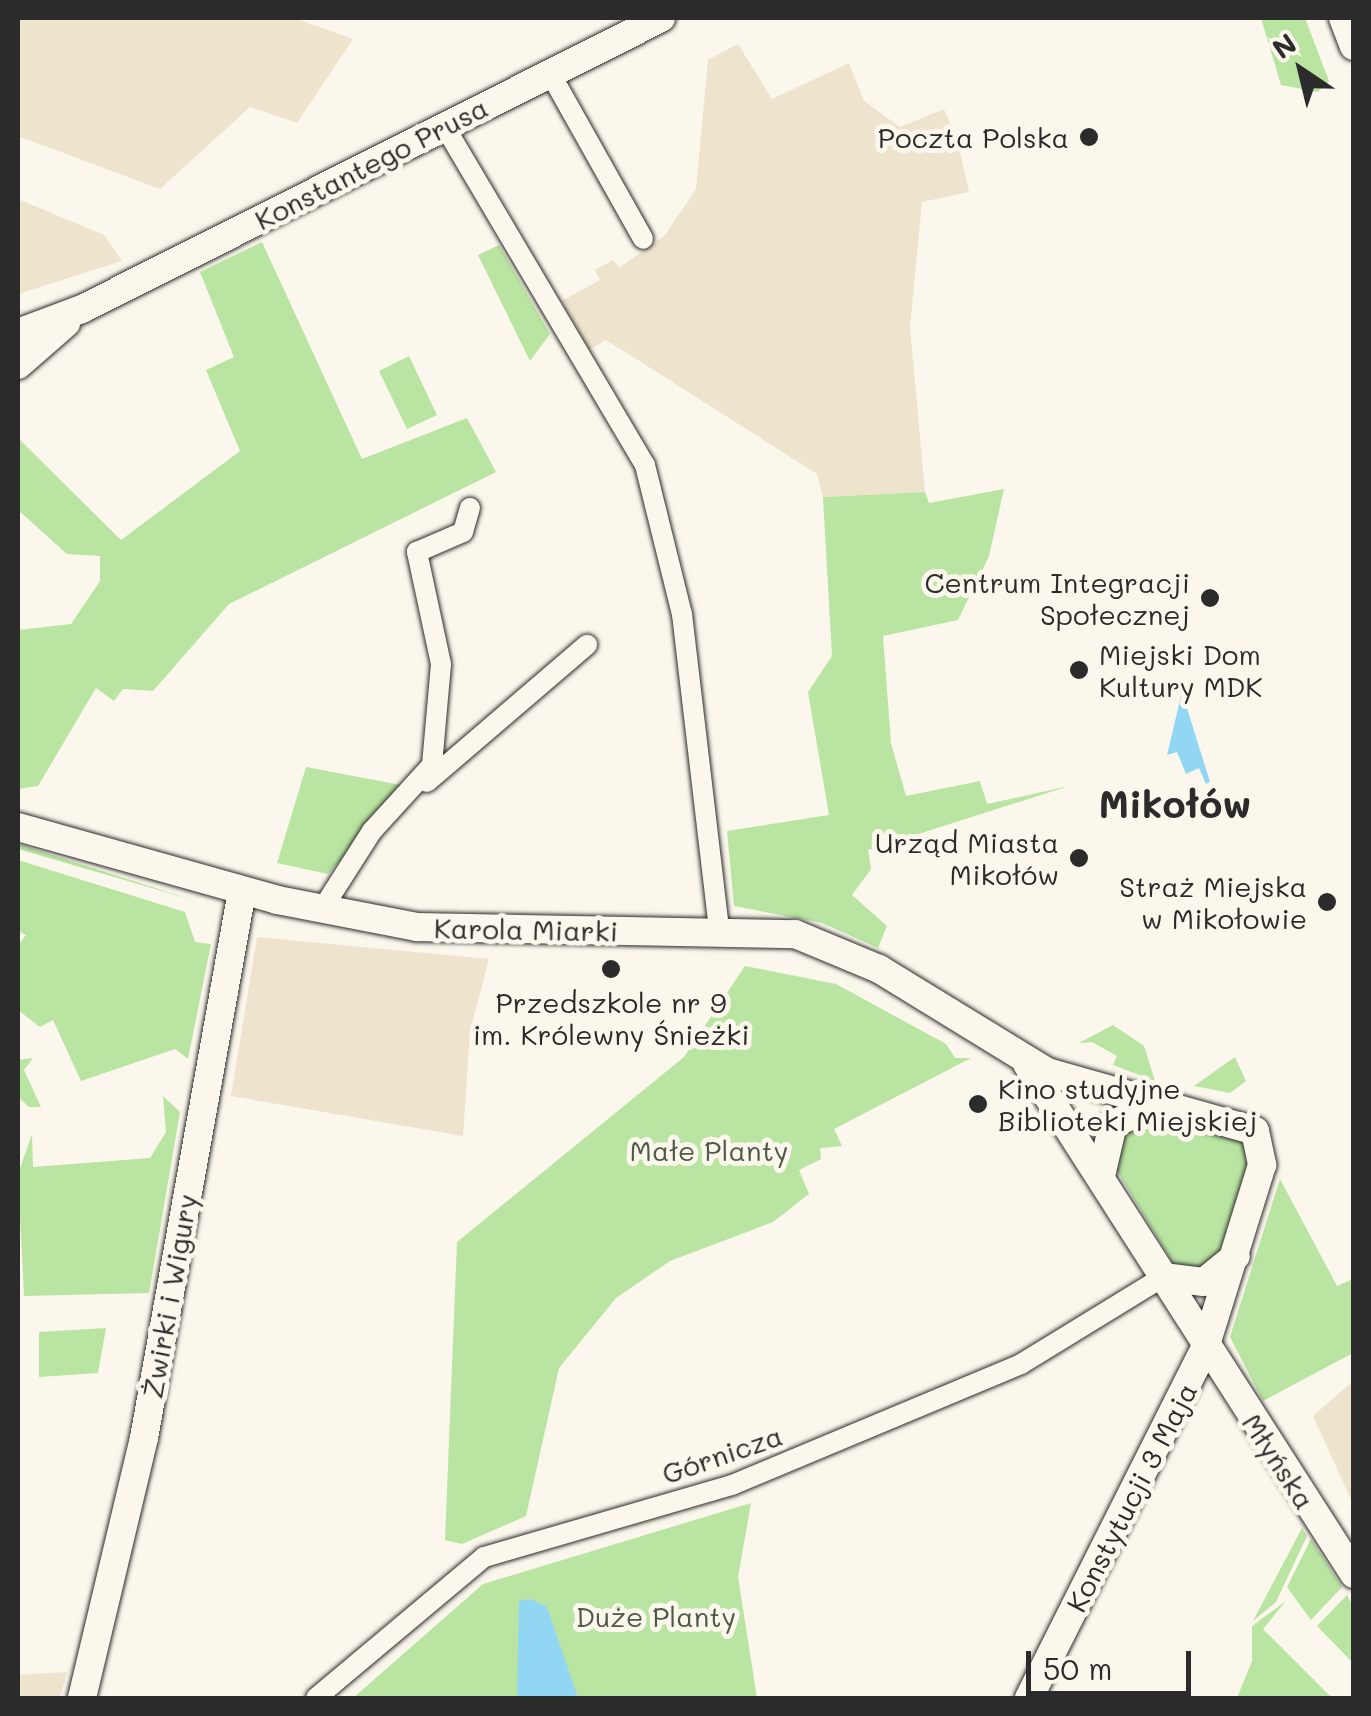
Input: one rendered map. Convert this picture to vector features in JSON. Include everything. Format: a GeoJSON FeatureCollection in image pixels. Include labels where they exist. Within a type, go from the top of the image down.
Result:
{"type":"FeatureCollection","features":[{"type":"Feature","properties":{"kind":"street","name":"Konstantego Prusa"},"geometry":{"type":"LineString","coordinates":[[18,333],[82,310],[661,18]]}},
{"type":"Feature","properties":{"kind":"street"},"geometry":{"type":"LineString","coordinates":[[1343,18],[1354,46]]}},
{"type":"Feature","properties":{"kind":"street"},"geometry":{"type":"LineString","coordinates":[[550,73],[642,239]]}},
{"type":"Feature","properties":{"kind":"street"},"geometry":{"type":"LineString","coordinates":[[445,126],[645,465],[685,632],[719,927]]}},
{"type":"Feature","properties":{"kind":"street","name":"Konstantego Prusa"},"geometry":{"type":"LineString","coordinates":[[18,365],[82,310]]}},
{"type":"Feature","properties":{"kind":"street"},"geometry":{"type":"LineString","coordinates":[[421,786],[432,765],[441,664],[416,552],[463,532],[470,508]]}},
{"type":"Feature","properties":{"kind":"street"},"geometry":{"type":"LineString","coordinates":[[321,911],[372,832],[421,786],[512,718],[587,645]]}},
{"type":"Feature","properties":{"kind":"street","name":"Karola Miarki"},"geometry":{"type":"LineString","coordinates":[[18,827],[321,911],[515,933],[719,927],[832,945],[1015,1052],[1156,1105]]}},
{"type":"Feature","properties":{"kind":"street","name":"Żwirki i Wigury"},"geometry":{"type":"LineString","coordinates":[[82,1698],[144,1438],[242,891]]}},
{"type":"Feature","properties":{"kind":"street","name":"Karola Miarki"},"geometry":{"type":"LineString","coordinates":[[1015,1052],[1101,1177]]}},
{"type":"Feature","properties":{"kind":"street"},"geometry":{"type":"LineString","coordinates":[[1156,1105],[1223,1116],[1259,1136],[1262,1165],[1237,1254],[1204,1282],[1164,1277],[1101,1177],[1113,1124],[1156,1105]]}},
{"type":"Feature","properties":{"kind":"street","name":"Konstytucji 3 Maja"},"geometry":{"type":"LineString","coordinates":[[1030,1698],[1205,1348],[1237,1254]]}},
{"type":"Feature","properties":{"kind":"street","name":"Młyńska"},"geometry":{"type":"LineString","coordinates":[[1164,1277],[1205,1348],[1354,1574]]}},
{"type":"Feature","properties":{"kind":"street","name":"Górnicza"},"geometry":{"type":"LineString","coordinates":[[316,1698],[484,1557],[750,1477],[1021,1364],[1164,1277]]}},
{"type":"Feature","properties":{"kind":"shaded area"},"geometry":{"type":"Polygon","coordinates":[[[18,18],[294,18],[353,39],[297,123],[250,107],[160,189],[18,136],[18,18]]]}},
{"type":"Feature","properties":{"kind":"shaded area"},"geometry":{"type":"Polygon","coordinates":[[[738,44],[772,99],[849,63],[864,101],[900,127],[944,109],[957,139],[969,192],[922,202],[910,327],[925,492],[823,497],[817,474],[619,348],[605,340],[589,350],[562,301],[600,280],[595,270],[613,260],[619,268],[665,235],[696,189],[708,60],[738,44]]]}},
{"type":"Feature","properties":{"kind":"shaded area"},"geometry":{"type":"Polygon","coordinates":[[[18,199],[104,235],[122,261],[18,294],[18,199]]]}},
{"type":"Feature","properties":{"kind":"shaded area"},"geometry":{"type":"Polygon","coordinates":[[[257,937],[489,959],[470,1031],[463,1136],[231,1096],[257,937]]]}},
{"type":"Feature","properties":{"kind":"shaded area"},"geometry":{"type":"Polygon","coordinates":[[[1353,1381],[1353,1504],[1313,1416],[1353,1381]]]}},
{"type":"Feature","properties":{"kind":"shaded area"},"geometry":{"type":"Polygon","coordinates":[[[67,1672],[60,1698],[18,1698],[18,1675],[67,1672]]]}},
{"type":"Feature","properties":{"kind":"green space"},"geometry":{"type":"Polygon","coordinates":[[[1261,18],[1305,18],[1329,81],[1318,92],[1281,85],[1261,18]]]}},
{"type":"Feature","properties":{"kind":"green space"},"geometry":{"type":"Polygon","coordinates":[[[262,242],[362,459],[467,418],[496,472],[229,604],[153,691],[123,689],[114,701],[96,688],[38,786],[18,789],[18,630],[71,624],[100,581],[100,556],[67,554],[18,510],[18,438],[121,540],[240,451],[206,370],[234,357],[200,272],[262,242]]]}},
{"type":"Feature","properties":{"kind":"green space"},"geometry":{"type":"Polygon","coordinates":[[[499,245],[550,334],[530,361],[478,255],[499,245]]]}},
{"type":"Feature","properties":{"kind":"green space"},"geometry":{"type":"Polygon","coordinates":[[[409,356],[437,415],[407,429],[379,371],[409,356]]]}},
{"type":"Feature","properties":{"kind":"green space"},"geometry":{"type":"Polygon","coordinates":[[[1004,489],[989,556],[958,620],[883,636],[891,743],[906,796],[980,781],[987,804],[1069,786],[868,850],[871,869],[852,895],[887,926],[878,948],[822,923],[734,906],[727,831],[829,815],[808,692],[832,656],[823,497],[925,492],[929,503],[1004,489]]]}},
{"type":"Feature","properties":{"kind":"green space"},"geometry":{"type":"Polygon","coordinates":[[[306,767],[406,786],[328,874],[277,863],[306,767]]]}},
{"type":"Feature","properties":{"kind":"green space"},"geometry":{"type":"Polygon","coordinates":[[[18,844],[193,900],[18,849],[18,844]]]}},
{"type":"Feature","properties":{"kind":"green space"},"geometry":{"type":"Polygon","coordinates":[[[18,860],[185,912],[195,942],[211,944],[188,1059],[175,1049],[81,1081],[53,1020],[40,1027],[18,1010],[18,945],[26,935],[18,931],[18,860]]]}},
{"type":"Feature","properties":{"kind":"green space","name":"Małe Planty"},"geometry":{"type":"Polygon","coordinates":[[[745,966],[836,984],[946,1044],[955,1058],[971,1058],[834,1129],[842,1146],[820,1148],[821,1159],[799,1170],[809,1194],[773,1222],[670,1261],[616,1298],[559,1368],[526,1516],[462,1544],[445,1540],[457,1242],[684,1057],[745,966]]]}},
{"type":"Feature","properties":{"kind":"green space"},"geometry":{"type":"Polygon","coordinates":[[[1113,1025],[1144,1046],[1155,1081],[1113,1065],[1117,1056],[1092,1042],[1079,1043],[1113,1025]]]}},
{"type":"Feature","properties":{"kind":"green space"},"geometry":{"type":"Polygon","coordinates":[[[1235,1057],[1246,1081],[1230,1093],[1194,1086],[1235,1057]]]}},
{"type":"Feature","properties":{"kind":"green space"},"geometry":{"type":"Polygon","coordinates":[[[33,1058],[24,1070],[41,1107],[29,1107],[18,1097],[18,1060],[33,1058]]]}},
{"type":"Feature","properties":{"kind":"green space"},"geometry":{"type":"Polygon","coordinates":[[[163,1096],[180,1112],[149,1293],[24,1296],[18,1174],[32,1134],[33,1167],[150,1158],[166,1132],[163,1096]]]}},
{"type":"Feature","properties":{"kind":"green space"},"geometry":{"type":"Polygon","coordinates":[[[1144,1118],[1235,1134],[1252,1155],[1234,1233],[1210,1271],[1173,1263],[1114,1166],[1120,1129],[1144,1118]]]}},
{"type":"Feature","properties":{"kind":"green space"},"geometry":{"type":"Polygon","coordinates":[[[1280,1179],[1337,1286],[1353,1279],[1353,1353],[1263,1401],[1230,1337],[1280,1179]]]}},
{"type":"Feature","properties":{"kind":"green space"},"geometry":{"type":"Polygon","coordinates":[[[106,1328],[98,1373],[39,1377],[39,1332],[106,1328]]]}},
{"type":"Feature","properties":{"kind":"green space","name":"Duże Planty"},"geometry":{"type":"Polygon","coordinates":[[[751,1503],[738,1577],[757,1698],[353,1698],[483,1584],[751,1503]]]}},
{"type":"Feature","properties":{"kind":"green space"},"geometry":{"type":"Polygon","coordinates":[[[1302,1528],[1307,1536],[1276,1602],[1253,1621],[1302,1528]]]}},
{"type":"Feature","properties":{"kind":"green space"},"geometry":{"type":"Polygon","coordinates":[[[1311,1539],[1342,1587],[1311,1620],[1287,1587],[1311,1539]]]}},
{"type":"Feature","properties":{"kind":"green space"},"geometry":{"type":"Polygon","coordinates":[[[1347,1595],[1353,1606],[1353,1663],[1317,1626],[1347,1595]]]}},
{"type":"Feature","properties":{"kind":"green space"},"geometry":{"type":"Polygon","coordinates":[[[1286,1601],[1263,1629],[1332,1698],[1237,1698],[1252,1661],[1252,1626],[1286,1601]]]}},
{"type":"Feature","properties":{"kind":"water"},"geometry":{"type":"Polygon","coordinates":[[[1182,692],[1210,782],[1206,784],[1199,768],[1186,774],[1177,752],[1167,755],[1182,692]]]}},
{"type":"Feature","properties":{"kind":"water"},"geometry":{"type":"Polygon","coordinates":[[[530,1599],[547,1607],[578,1698],[517,1698],[519,1601],[530,1599]]]}},
{"type":"Feature","properties":{"kind":"place","name":"Poczta Polska"},"geometry":{"type":"Point","coordinates":[1089,137]}},
{"type":"Feature","properties":{"kind":"place","name":"Centrum Integracji Społecznej"},"geometry":{"type":"Point","coordinates":[1210,598]}},
{"type":"Feature","properties":{"kind":"place","name":"Miejski Dom Kultury MDK"},"geometry":{"type":"Point","coordinates":[1079,670]}},
{"type":"Feature","properties":{"kind":"place","name":"Urząd Miasta Mikołów"},"geometry":{"type":"Point","coordinates":[1079,858]}},
{"type":"Feature","properties":{"kind":"place","name":"Straż Miejska w Mikołowie"},"geometry":{"type":"Point","coordinates":[1327,902]}},
{"type":"Feature","properties":{"kind":"place","name":"Przedszkole nr 9 im. Królewny Śnieżki"},"geometry":{"type":"Point","coordinates":[611,969]}},
{"type":"Feature","properties":{"kind":"place","name":"Kino studyjne Biblioteki Miejskiej"},"geometry":{"type":"Point","coordinates":[978,1104]}},
{"type":"Feature","properties":{"kind":"district","name":"Mikołów"},"geometry":{"type":"Point","coordinates":[1175,804]}}]}
